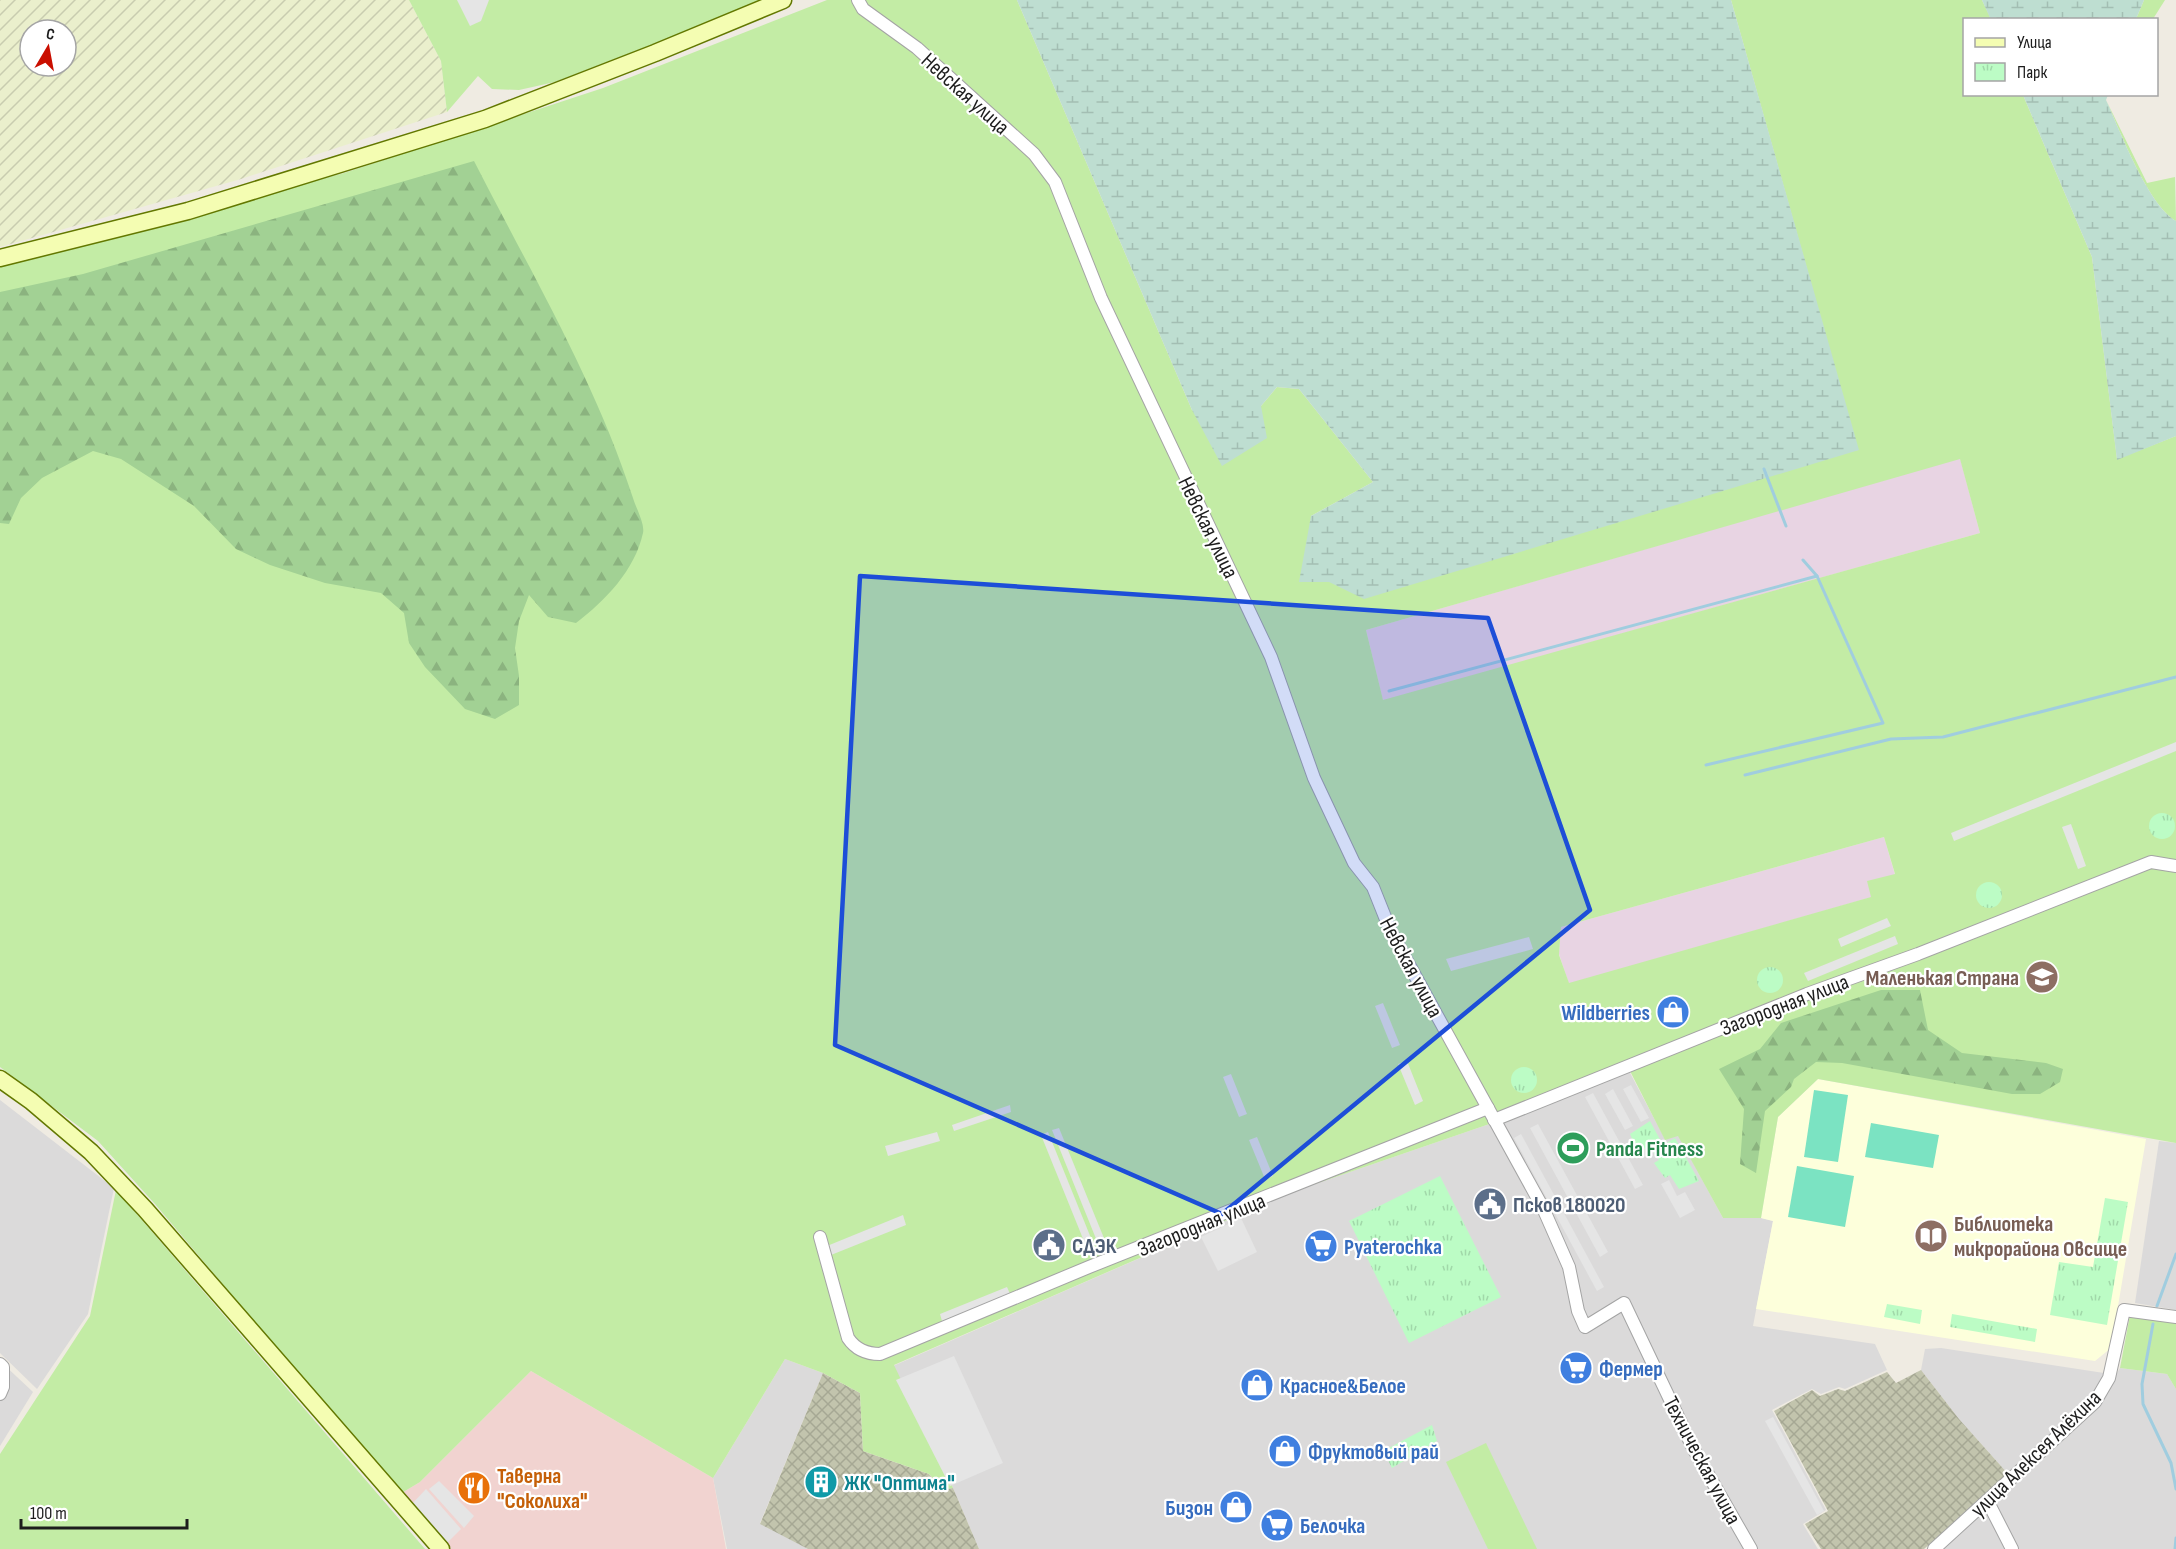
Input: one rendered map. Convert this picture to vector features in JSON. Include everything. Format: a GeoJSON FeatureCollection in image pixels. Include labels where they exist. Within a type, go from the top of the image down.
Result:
{"type":"FeatureCollection","features":[{"type":"Feature","properties":{"kind":"street"},"geometry":{"type":"LineString","coordinates":[[0,258],[188,210],[485,119],[656,53],[783,0]]}},
{"type":"Feature","properties":{"kind":"street","name":"Невская улица"},"geometry":{"type":"LineString","coordinates":[[858,0],[863,9],[916,48],[1034,154],[1054,182],[1101,298],[1271,657],[1319,789],[1354,863],[1373,887],[1391,932],[1491,1114]]}},
{"type":"Feature","properties":{"kind":"street","name":"Загородная улица"},"geometry":{"type":"LineString","coordinates":[[820,1237],[848,1338],[853,1345],[868,1354],[880,1354],[1089,1267],[1918,954],[2151,862],[2176,866]]}},
{"type":"Feature","properties":{"kind":"street"},"geometry":{"type":"LineString","coordinates":[[0,1079],[31,1101],[91,1152],[145,1209],[441,1549]]}},
{"type":"Feature","properties":{"kind":"street","name":"Техническая улица"},"geometry":{"type":"LineString","coordinates":[[1491,1114],[1562,1247],[1578,1311],[1585,1327],[1624,1303],[1693,1448],[1751,1549]]}},
{"type":"Feature","properties":{"kind":"street","name":"улица Алексея Алёхина"},"geometry":{"type":"LineString","coordinates":[[1934,1549],[2095,1402],[2109,1378],[2124,1310],[2176,1317]]}},
{"type":"Feature","properties":{"kind":"street"},"geometry":{"type":"LineString","coordinates":[[0,1364],[3,1367],[3,1387],[0,1394]]}},
{"type":"Feature","properties":{"kind":"street"},"geometry":{"type":"LineString","coordinates":[[1988,1502],[2012,1549]]}},
{"type":"Feature","properties":{"kind":"highlighted area"},"geometry":{"type":"Polygon","coordinates":[[[860,576],[1488,618],[1590,910],[1222,1214],[835,1045],[860,576]]]}},
{"type":"Feature","properties":{"kind":"shaded area"},"geometry":{"type":"Polygon","coordinates":[[[0,0],[409,0],[441,61],[447,112],[241,179],[0,247],[0,0]]]}},
{"type":"Feature","properties":{"kind":"shaded area"},"geometry":{"type":"Polygon","coordinates":[[[457,0],[489,0],[481,21],[470,26],[457,0]]]}},
{"type":"Feature","properties":{"kind":"shaded area"},"geometry":{"type":"Polygon","coordinates":[[[1960,458],[1980,533],[1383,701],[1366,630],[1960,458]]]}},
{"type":"Feature","properties":{"kind":"shaded area"},"geometry":{"type":"Polygon","coordinates":[[[2176,742],[2176,751],[1954,841],[1951,833],[2176,742]]]}},
{"type":"Feature","properties":{"kind":"shaded area"},"geometry":{"type":"Polygon","coordinates":[[[2071,824],[2086,866],[2078,869],[2062,827],[2071,824]]]}},
{"type":"Feature","properties":{"kind":"shaded area"},"geometry":{"type":"Polygon","coordinates":[[[1884,837],[1895,875],[1872,897],[1569,984],[1559,954],[1561,927],[1884,837]]]}},
{"type":"Feature","properties":{"kind":"shaded area"},"geometry":{"type":"Polygon","coordinates":[[[1887,918],[1891,926],[1841,947],[1838,939],[1887,918]]]}},
{"type":"Feature","properties":{"kind":"shaded area"},"geometry":{"type":"Polygon","coordinates":[[[1895,936],[1898,944],[1808,981],[1804,973],[1895,936]]]}},
{"type":"Feature","properties":{"kind":"shaded area"},"geometry":{"type":"Polygon","coordinates":[[[1529,937],[1533,949],[1451,971],[1446,959],[1529,937]]]}},
{"type":"Feature","properties":{"kind":"shaded area"},"geometry":{"type":"Polygon","coordinates":[[[1383,1003],[1400,1045],[1392,1048],[1375,1006],[1383,1003]]]}},
{"type":"Feature","properties":{"kind":"shaded area"},"geometry":{"type":"Polygon","coordinates":[[[1407,1061],[1423,1101],[1415,1105],[1398,1064],[1407,1061]]]}},
{"type":"Feature","properties":{"kind":"shaded area"},"geometry":{"type":"Polygon","coordinates":[[[1629,1071],[1665,1139],[1678,1135],[1723,1218],[1761,1218],[1773,1221],[1753,1326],[1875,1344],[1887,1370],[1845,1389],[1839,1387],[1821,1394],[1812,1389],[1772,1410],[1826,1510],[1803,1524],[1818,1549],[979,1549],[953,1488],[893,1366],[1289,1193],[1501,1120],[1629,1071]]]}},
{"type":"Feature","properties":{"kind":"shaded area"},"geometry":{"type":"Polygon","coordinates":[[[1231,1074],[1247,1114],[1239,1117],[1223,1077],[1231,1074]]]}},
{"type":"Feature","properties":{"kind":"shaded area"},"geometry":{"type":"Polygon","coordinates":[[[1818,1079],[2146,1139],[2111,1348],[2095,1361],[1756,1309],[1773,1221],[1761,1218],[1778,1117],[1818,1079]]]}},
{"type":"Feature","properties":{"kind":"shaded area"},"geometry":{"type":"Polygon","coordinates":[[[1631,1085],[1649,1118],[1641,1122],[1623,1089],[1631,1085]]]}},
{"type":"Feature","properties":{"kind":"shaded area"},"geometry":{"type":"Polygon","coordinates":[[[1613,1089],[1633,1126],[1625,1130],[1605,1094],[1613,1089]]]}},
{"type":"Feature","properties":{"kind":"shaded area"},"geometry":{"type":"Polygon","coordinates":[[[1593,1093],[1643,1185],[1635,1189],[1585,1097],[1593,1093]]]}},
{"type":"Feature","properties":{"kind":"shaded area"},"geometry":{"type":"Polygon","coordinates":[[[0,1100],[114,1188],[88,1314],[37,1389],[0,1353],[0,1100]]]}},
{"type":"Feature","properties":{"kind":"shaded area"},"geometry":{"type":"Polygon","coordinates":[[[1010,1105],[1011,1112],[954,1131],[952,1125],[1010,1105]]]}},
{"type":"Feature","properties":{"kind":"shaded area"},"geometry":{"type":"Polygon","coordinates":[[[1538,1124],[1608,1252],[1600,1257],[1530,1128],[1538,1124]]]}},
{"type":"Feature","properties":{"kind":"shaded area"},"geometry":{"type":"Polygon","coordinates":[[[1059,1128],[1108,1248],[1101,1251],[1052,1130],[1059,1128]]]}},
{"type":"Feature","properties":{"kind":"shaded area"},"geometry":{"type":"Polygon","coordinates":[[[937,1132],[940,1141],[888,1156],[885,1146],[937,1132]]]}},
{"type":"Feature","properties":{"kind":"shaded area"},"geometry":{"type":"Polygon","coordinates":[[[1048,1132],[1097,1253],[1090,1256],[1041,1135],[1048,1132]]]}},
{"type":"Feature","properties":{"kind":"shaded area"},"geometry":{"type":"Polygon","coordinates":[[[1521,1134],[1604,1287],[1597,1291],[1514,1138],[1521,1134]]]}},
{"type":"Feature","properties":{"kind":"shaded area"},"geometry":{"type":"Polygon","coordinates":[[[1257,1137],[1273,1176],[1265,1179],[1249,1140],[1257,1137]]]}},
{"type":"Feature","properties":{"kind":"shaded area"},"geometry":{"type":"Polygon","coordinates":[[[2159,1141],[2176,1143],[2176,1310],[2135,1303],[2159,1141]]]}},
{"type":"Feature","properties":{"kind":"shaded area"},"geometry":{"type":"Polygon","coordinates":[[[1669,1180],[1677,1196],[1685,1192],[1695,1210],[1680,1218],[1661,1184],[1669,1180]]]}},
{"type":"Feature","properties":{"kind":"shaded area"},"geometry":{"type":"Polygon","coordinates":[[[903,1215],[906,1225],[831,1255],[827,1246],[903,1215]]]}},
{"type":"Feature","properties":{"kind":"shaded area"},"geometry":{"type":"Polygon","coordinates":[[[1241,1218],[1257,1252],[1218,1271],[1201,1237],[1241,1218]]]}},
{"type":"Feature","properties":{"kind":"shaded area"},"geometry":{"type":"Polygon","coordinates":[[[1007,1287],[1010,1294],[942,1321],[940,1314],[1007,1287]]]}},
{"type":"Feature","properties":{"kind":"shaded area"},"geometry":{"type":"Polygon","coordinates":[[[1941,1348],[2104,1373],[2089,1400],[2009,1475],[1959,1419],[1921,1370],[1925,1349],[1941,1348]]]}},
{"type":"Feature","properties":{"kind":"shaded area"},"geometry":{"type":"Polygon","coordinates":[[[954,1356],[1003,1463],[950,1486],[896,1380],[954,1356]]]}},
{"type":"Feature","properties":{"kind":"shaded area"},"geometry":{"type":"Polygon","coordinates":[[[785,1359],[823,1373],[760,1523],[808,1549],[727,1549],[713,1478],[785,1359]]]}},
{"type":"Feature","properties":{"kind":"shaded area"},"geometry":{"type":"Polygon","coordinates":[[[0,1361],[33,1392],[0,1446],[0,1361]]]}},
{"type":"Feature","properties":{"kind":"shaded area"},"geometry":{"type":"Polygon","coordinates":[[[2120,1368],[2167,1374],[2176,1389],[2176,1549],[2015,1549],[1992,1505],[2095,1409],[2120,1368]]]}},
{"type":"Feature","properties":{"kind":"shaded area"},"geometry":{"type":"Polygon","coordinates":[[[1921,1370],[1959,1419],[2009,1475],[1924,1549],[1821,1549],[1805,1524],[1828,1511],[1774,1411],[1812,1390],[1820,1396],[1838,1389],[1845,1391],[1887,1372],[1896,1383],[1921,1370]]]}},
{"type":"Feature","properties":{"kind":"shaded area"},"geometry":{"type":"Polygon","coordinates":[[[531,1371],[713,1478],[726,1549],[446,1549],[400,1494],[420,1482],[531,1371]]]}},
{"type":"Feature","properties":{"kind":"shaded area"},"geometry":{"type":"Polygon","coordinates":[[[823,1373],[860,1393],[863,1451],[929,1474],[944,1489],[953,1488],[979,1549],[808,1549],[760,1524],[823,1373]]]}},
{"type":"Feature","properties":{"kind":"shaded area"},"geometry":{"type":"Polygon","coordinates":[[[1773,1417],[1824,1511],[1817,1515],[1765,1421],[1773,1417]]]}},
{"type":"Feature","properties":{"kind":"shaded area"},"geometry":{"type":"Polygon","coordinates":[[[439,1481],[474,1516],[464,1528],[429,1489],[439,1481]]]}},
{"type":"Feature","properties":{"kind":"shaded area"},"geometry":{"type":"Polygon","coordinates":[[[426,1489],[461,1529],[444,1546],[410,1506],[426,1489]]]}},
{"type":"Feature","properties":{"kind":"shaded area"},"geometry":{"type":"Polygon","coordinates":[[[1988,1509],[2009,1549],[1941,1549],[1988,1509]]]}},
{"type":"Feature","properties":{"kind":"green space"},"geometry":{"type":"Polygon","coordinates":[[[409,0],[768,0],[555,82],[519,90],[492,89],[478,76],[447,112],[441,61],[409,0]]]}},
{"type":"Feature","properties":{"kind":"green space"},"geometry":{"type":"Polygon","coordinates":[[[827,0],[1017,0],[1192,410],[1261,406],[1277,387],[1299,389],[1373,482],[1311,516],[1858,450],[1731,0],[1982,0],[1991,18],[1963,18],[1963,96],[2023,96],[2092,257],[2117,459],[2176,436],[2176,1143],[1818,1079],[1778,1117],[1761,1218],[1723,1218],[1678,1136],[1665,1140],[1630,1071],[1501,1120],[1289,1193],[894,1365],[953,1488],[944,1489],[929,1474],[863,1451],[860,1393],[823,1373],[785,1359],[713,1478],[531,1371],[420,1482],[400,1494],[155,1204],[98,1141],[0,1067],[0,264],[344,173],[603,88],[827,0]],[[1960,459],[1366,630],[1383,700],[1980,533],[1960,459]],[[1884,837],[1561,927],[1559,955],[1569,983],[1871,897],[1867,881],[1895,874],[1884,837]]]}},
{"type":"Feature","properties":{"kind":"green space"},"geometry":{"type":"Polygon","coordinates":[[[1017,0],[1731,0],[1859,450],[1364,599],[1329,582],[1299,582],[1311,516],[1373,482],[1299,389],[1277,387],[1261,406],[1267,438],[1222,466],[1192,410],[1017,0]]]}},
{"type":"Feature","properties":{"kind":"green space"},"geometry":{"type":"Polygon","coordinates":[[[1982,0],[2144,0],[2136,18],[1990,18],[1982,0]]]}},
{"type":"Feature","properties":{"kind":"green space"},"geometry":{"type":"Polygon","coordinates":[[[2144,0],[2165,0],[2154,18],[2136,18],[2144,0]]]}},
{"type":"Feature","properties":{"kind":"green space"},"geometry":{"type":"Polygon","coordinates":[[[2023,96],[2108,96],[2106,100],[2145,184],[2155,200],[2176,221],[2176,436],[2117,460],[2092,257],[2023,96]]]}},
{"type":"Feature","properties":{"kind":"green space"},"geometry":{"type":"Polygon","coordinates":[[[2106,100],[2147,183],[2175,177],[2176,221],[2155,200],[2145,184],[2106,100]]]}},
{"type":"Feature","properties":{"kind":"green space"},"geometry":{"type":"Polygon","coordinates":[[[474,161],[581,369],[618,454],[643,529],[639,547],[626,572],[608,595],[576,623],[548,617],[529,595],[519,621],[515,648],[519,676],[519,705],[495,719],[465,709],[425,667],[409,643],[404,613],[381,593],[325,583],[270,565],[236,549],[194,506],[121,459],[93,451],[42,478],[21,498],[9,524],[0,523],[0,292],[83,274],[474,161]]]}},
{"type":"Feature","properties":{"kind":"green space"},"geometry":{"type":"Polygon","coordinates":[[[2162,813],[2171,817],[2175,826],[2171,835],[2162,839],[2153,835],[2149,826],[2153,817],[2162,813]]]}},
{"type":"Feature","properties":{"kind":"green space"},"geometry":{"type":"Polygon","coordinates":[[[1989,882],[1998,886],[2002,895],[1998,904],[1989,908],[1980,904],[1976,895],[1980,886],[1989,882]]]}},
{"type":"Feature","properties":{"kind":"green space"},"geometry":{"type":"Polygon","coordinates":[[[1770,967],[1779,971],[1783,980],[1779,989],[1770,993],[1761,989],[1757,980],[1761,971],[1770,967]]]}},
{"type":"Feature","properties":{"kind":"green space"},"geometry":{"type":"Polygon","coordinates":[[[1881,990],[1920,990],[1928,1030],[1962,1053],[2046,1063],[2063,1069],[2060,1082],[2040,1094],[2012,1094],[1842,1063],[1816,1062],[1794,1079],[1791,1087],[1765,1111],[1756,1173],[1740,1164],[1744,1109],[1719,1069],[1760,1049],[1781,1023],[1881,990]]]}},
{"type":"Feature","properties":{"kind":"green space"},"geometry":{"type":"Polygon","coordinates":[[[1524,1067],[1533,1071],[1537,1080],[1533,1089],[1524,1093],[1515,1089],[1511,1080],[1515,1071],[1524,1067]]]}},
{"type":"Feature","properties":{"kind":"green space"},"geometry":{"type":"Polygon","coordinates":[[[1814,1090],[1848,1095],[1838,1162],[1804,1157],[1814,1090]]]}},
{"type":"Feature","properties":{"kind":"green space"},"geometry":{"type":"Polygon","coordinates":[[[1650,1121],[1663,1145],[1675,1138],[1699,1181],[1679,1189],[1670,1175],[1665,1178],[1654,1163],[1659,1160],[1652,1150],[1646,1148],[1638,1152],[1630,1134],[1650,1121]]]}},
{"type":"Feature","properties":{"kind":"green space"},"geometry":{"type":"Polygon","coordinates":[[[1871,1123],[1939,1135],[1933,1168],[1865,1157],[1871,1123]]]}},
{"type":"Feature","properties":{"kind":"green space"},"geometry":{"type":"Polygon","coordinates":[[[1797,1166],[1854,1176],[1845,1227],[1788,1217],[1797,1166]]]}},
{"type":"Feature","properties":{"kind":"green space"},"geometry":{"type":"Polygon","coordinates":[[[1440,1176],[1501,1297],[1409,1343],[1349,1221],[1440,1176]]]}},
{"type":"Feature","properties":{"kind":"green space"},"geometry":{"type":"Polygon","coordinates":[[[116,1190],[425,1549],[0,1549],[0,1454],[90,1316],[116,1190]]]}},
{"type":"Feature","properties":{"kind":"green space"},"geometry":{"type":"Polygon","coordinates":[[[2105,1198],[2128,1202],[2107,1325],[2050,1315],[2059,1262],[2093,1267],[2105,1198]]]}},
{"type":"Feature","properties":{"kind":"green space"},"geometry":{"type":"Polygon","coordinates":[[[1887,1304],[1922,1310],[1920,1324],[1884,1317],[1887,1304]]]}},
{"type":"Feature","properties":{"kind":"green space"},"geometry":{"type":"Polygon","coordinates":[[[1952,1314],[2037,1329],[2035,1342],[1950,1327],[1952,1314]]]}},
{"type":"Feature","properties":{"kind":"green space"},"geometry":{"type":"Polygon","coordinates":[[[2130,1315],[2176,1322],[2176,1389],[2167,1374],[2120,1368],[2130,1315]]]}},
{"type":"Feature","properties":{"kind":"green space"},"geometry":{"type":"Polygon","coordinates":[[[1432,1425],[1437,1441],[1392,1468],[1383,1451],[1432,1425]]]}},
{"type":"Feature","properties":{"kind":"green space"},"geometry":{"type":"Polygon","coordinates":[[[1486,1443],[1537,1549],[1488,1549],[1446,1462],[1486,1443]]]}},
{"type":"Feature","properties":{"kind":"waterway"},"geometry":{"type":"LineString","coordinates":[[1764,469],[1786,526]]}},
{"type":"Feature","properties":{"kind":"waterway"},"geometry":{"type":"LineString","coordinates":[[1706,765],[1883,723],[1817,576],[1803,560]]}},
{"type":"Feature","properties":{"kind":"waterway"},"geometry":{"type":"LineString","coordinates":[[1389,691],[1817,576]]}},
{"type":"Feature","properties":{"kind":"waterway"},"geometry":{"type":"LineString","coordinates":[[1745,775],[1891,739],[1943,737],[2176,677]]}},
{"type":"Feature","properties":{"kind":"waterway"},"geometry":{"type":"LineString","coordinates":[[2157,1306],[2176,1254]]}},
{"type":"Feature","properties":{"kind":"waterway"},"geometry":{"type":"LineString","coordinates":[[2153,1324],[2142,1384],[2143,1404],[2171,1463],[2176,1489]]}},
{"type":"Feature","properties":{"kind":"waterway"},"geometry":{"type":"LineString","coordinates":[[2175,1549],[2176,1538]]}},
{"type":"Feature","properties":{"kind":"place","name":"Маленькая Страна"},"geometry":{"type":"Point","coordinates":[2042,977]}},
{"type":"Feature","properties":{"kind":"place","name":"Wildberries"},"geometry":{"type":"Point","coordinates":[1673,1012]}},
{"type":"Feature","properties":{"kind":"place","name":"Panda Fitness"},"geometry":{"type":"Point","coordinates":[1573,1148]}},
{"type":"Feature","properties":{"kind":"place","name":"Псков 180020"},"geometry":{"type":"Point","coordinates":[1490,1204]}},
{"type":"Feature","properties":{"kind":"place","name":"Библиотека микрорайона Овсище"},"geometry":{"type":"Point","coordinates":[1931,1236]}},
{"type":"Feature","properties":{"kind":"place","name":"СДЭК"},"geometry":{"type":"Point","coordinates":[1049,1245]}},
{"type":"Feature","properties":{"kind":"place","name":"Pyaterochka"},"geometry":{"type":"Point","coordinates":[1321,1246]}},
{"type":"Feature","properties":{"kind":"place","name":"Фермер"},"geometry":{"type":"Point","coordinates":[1576,1368]}},
{"type":"Feature","properties":{"kind":"place","name":"Красное&Белое"},"geometry":{"type":"Point","coordinates":[1257,1385]}},
{"type":"Feature","properties":{"kind":"place","name":"Фруктовый рай"},"geometry":{"type":"Point","coordinates":[1285,1451]}},
{"type":"Feature","properties":{"kind":"place","name":"ЖК \"Оптима\""},"geometry":{"type":"Point","coordinates":[821,1482]}},
{"type":"Feature","properties":{"kind":"place","name":"Таверна \"Соколиха\""},"geometry":{"type":"Point","coordinates":[474,1488]}},
{"type":"Feature","properties":{"kind":"place","name":"Бизон"},"geometry":{"type":"Point","coordinates":[1236,1507]}},
{"type":"Feature","properties":{"kind":"place","name":"Белочка"},"geometry":{"type":"Point","coordinates":[1277,1525]}}]}
